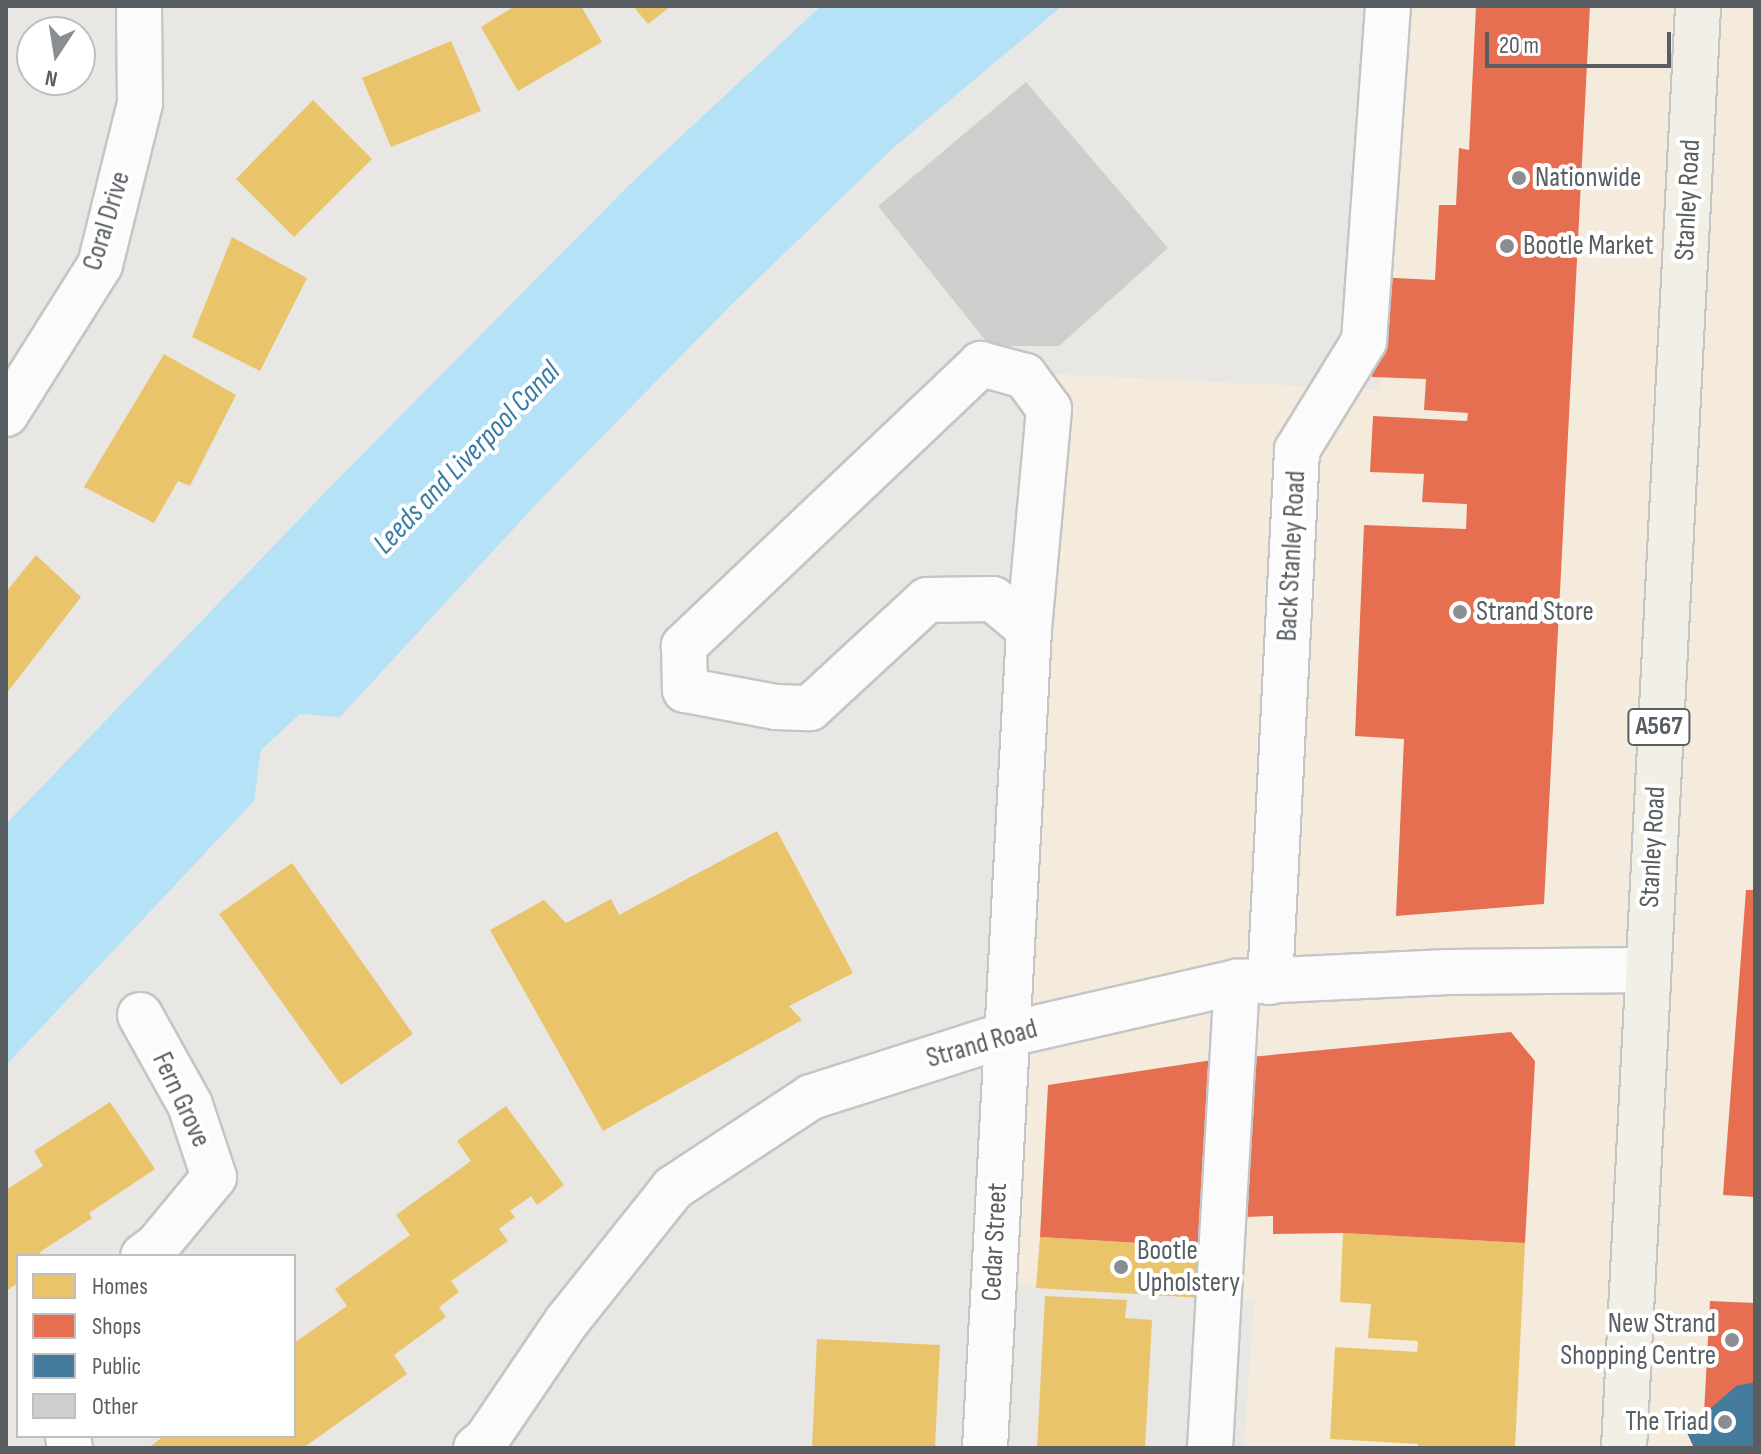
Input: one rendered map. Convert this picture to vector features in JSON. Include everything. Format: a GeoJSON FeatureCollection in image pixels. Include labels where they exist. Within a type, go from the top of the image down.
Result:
{"type":"FeatureCollection","features":[{"type":"Feature","properties":{"kind":"main road","name":"Stanley Road"},"geometry":{"type":"LineString","coordinates":[[1624,1448],[1646,970],[1698,6]]}},
{"type":"Feature","properties":{"kind":"street","name":"Coral Drive"},"geometry":{"type":"LineString","coordinates":[[6,414],[100,265],[140,103],[139,6]]}},
{"type":"Feature","properties":{"kind":"street","name":"Back Stanley Road"},"geometry":{"type":"LineString","coordinates":[[1210,1448],[1297,450],[1364,341],[1388,6]]}},
{"type":"Feature","properties":{"kind":"street","name":"Cedar Street"},"geometry":{"type":"LineString","coordinates":[[985,1448],[1029,629],[1049,409],[1025,376],[981,364],[684,646],[685,690],[776,707],[810,708],[927,600],[993,599],[1029,629]]}},
{"type":"Feature","properties":{"kind":"street","name":"Strand Road"},"geometry":{"type":"LineString","coordinates":[[484,1445],[567,1321],[673,1188],[811,1097],[1005,1035],[1253,982],[1448,972],[1646,970]]}},
{"type":"Feature","properties":{"kind":"street","name":"Fern Grove"},"geometry":{"type":"LineString","coordinates":[[140,1015],[190,1105],[214,1177],[157,1246],[146,1254]]}},
{"type":"Feature","properties":{"kind":"shaded area"},"geometry":{"type":"Polygon","coordinates":[[[1410,6],[1755,6],[1755,1448],[1244,1448],[1254,1301],[993,1283],[1050,374],[1379,390],[1410,6]]]}},
{"type":"Feature","properties":{"kind":"water","name":"Leeds and Liverpool Canal"},"geometry":{"type":"Polygon","coordinates":[[[821,6],[1062,6],[892,149],[732,304],[540,500],[340,717],[300,714],[261,750],[254,801],[6,1065],[6,824],[337,480],[631,183],[821,6]]]}},
{"type":"Feature","properties":{"kind":"building: Homes"},"geometry":{"type":"Polygon","coordinates":[[[515,6],[581,6],[602,42],[518,91],[481,27],[515,6]]]}},
{"type":"Feature","properties":{"kind":"building: Homes"},"geometry":{"type":"Polygon","coordinates":[[[633,6],[671,6],[648,24],[633,6]]]}},
{"type":"Feature","properties":{"kind":"building: Homes"},"geometry":{"type":"Polygon","coordinates":[[[451,41],[481,111],[391,147],[362,78],[451,41]]]}},
{"type":"Feature","properties":{"kind":"building: Homes"},"geometry":{"type":"Polygon","coordinates":[[[313,100],[372,159],[294,237],[236,179],[313,100]]]}},
{"type":"Feature","properties":{"kind":"building: Homes"},"geometry":{"type":"Polygon","coordinates":[[[232,237],[307,278],[260,371],[192,337],[232,237]]]}},
{"type":"Feature","properties":{"kind":"building: Homes"},"geometry":{"type":"Polygon","coordinates":[[[164,354],[236,395],[190,486],[178,481],[154,523],[84,487],[164,354]]]}},
{"type":"Feature","properties":{"kind":"building: Homes"},"geometry":{"type":"Polygon","coordinates":[[[36,555],[81,597],[6,694],[6,592],[36,555]]]}},
{"type":"Feature","properties":{"kind":"building: Homes"},"geometry":{"type":"Polygon","coordinates":[[[777,831],[853,973],[789,1006],[802,1020],[603,1131],[490,930],[544,900],[566,923],[611,899],[619,915],[777,831]]]}},
{"type":"Feature","properties":{"kind":"building: Homes"},"geometry":{"type":"Polygon","coordinates":[[[292,863],[413,1034],[341,1085],[219,914],[292,863]]]}},
{"type":"Feature","properties":{"kind":"building: Homes"},"geometry":{"type":"Polygon","coordinates":[[[110,1102],[155,1169],[89,1213],[92,1218],[41,1254],[16,1254],[16,1284],[6,1291],[6,1190],[43,1166],[34,1151],[110,1102]]]}},
{"type":"Feature","properties":{"kind":"building: Homes"},"geometry":{"type":"Polygon","coordinates":[[[506,1106],[564,1185],[537,1205],[531,1196],[510,1211],[515,1217],[499,1229],[508,1241],[451,1281],[459,1292],[439,1307],[446,1317],[394,1355],[407,1374],[303,1448],[148,1448],[161,1438],[296,1438],[296,1342],[347,1306],[335,1289],[410,1235],[396,1215],[471,1161],[457,1141],[506,1106]]]}},
{"type":"Feature","properties":{"kind":"building: Homes"},"geometry":{"type":"Polygon","coordinates":[[[1343,1233],[1525,1243],[1515,1448],[1418,1448],[1418,1444],[1330,1439],[1335,1347],[1417,1352],[1418,1341],[1368,1338],[1371,1304],[1340,1302],[1343,1233]]]}},
{"type":"Feature","properties":{"kind":"building: Homes","name":"Bootle Upholstery"},"geometry":{"type":"Polygon","coordinates":[[[1040,1237],[1206,1247],[1203,1298],[1036,1288],[1040,1237]]]}},
{"type":"Feature","properties":{"kind":"building: Homes"},"geometry":{"type":"Polygon","coordinates":[[[1045,1296],[1127,1300],[1125,1318],[1152,1320],[1145,1448],[1037,1448],[1045,1296]]]}},
{"type":"Feature","properties":{"kind":"building: Homes"},"geometry":{"type":"Polygon","coordinates":[[[817,1339],[940,1345],[935,1448],[812,1448],[817,1339]]]}},
{"type":"Feature","properties":{"kind":"building: Shops"},"geometry":{"type":"Polygon","coordinates":[[[1476,6],[1590,6],[1544,904],[1396,916],[1404,739],[1355,736],[1364,525],[1466,529],[1467,504],[1422,502],[1424,474],[1370,472],[1373,416],[1467,421],[1468,413],[1424,410],[1426,379],[1372,377],[1376,277],[1435,280],[1439,205],[1456,205],[1459,148],[1469,150],[1476,6]]]}},
{"type":"Feature","properties":{"kind":"building: Shops"},"geometry":{"type":"Polygon","coordinates":[[[1746,890],[1755,890],[1755,1197],[1723,1195],[1746,890]]]}},
{"type":"Feature","properties":{"kind":"building: Shops"},"geometry":{"type":"Polygon","coordinates":[[[1511,1032],[1535,1061],[1525,1243],[1343,1233],[1273,1234],[1273,1216],[1245,1217],[1250,1057],[1511,1032]]]}},
{"type":"Feature","properties":{"kind":"building: Shops"},"geometry":{"type":"Polygon","coordinates":[[[1219,1059],[1206,1247],[1040,1237],[1048,1085],[1219,1059]]]}},
{"type":"Feature","properties":{"kind":"building: Shops","name":"New Strand Shopping Centre"},"geometry":{"type":"Polygon","coordinates":[[[1710,1301],[1755,1303],[1755,1448],[1694,1448],[1686,1430],[1704,1413],[1710,1301]]]}},
{"type":"Feature","properties":{"kind":"building: Public","name":"The Triad"},"geometry":{"type":"Polygon","coordinates":[[[1755,1382],[1755,1448],[1694,1448],[1686,1430],[1736,1386],[1755,1382]]]}},
{"type":"Feature","properties":{"kind":"building: Other"},"geometry":{"type":"Polygon","coordinates":[[[1026,82],[1168,248],[1059,346],[990,346],[878,206],[1026,82]]]}},
{"type":"Feature","properties":{"kind":"place","name":"Nationwide"},"geometry":{"type":"Point","coordinates":[1519,178]}},
{"type":"Feature","properties":{"kind":"place","name":"Bootle Market"},"geometry":{"type":"Point","coordinates":[1507,246]}},
{"type":"Feature","properties":{"kind":"place","name":"Strand Store"},"geometry":{"type":"Point","coordinates":[1460,612]}},
{"type":"Feature","properties":{"kind":"place","name":"Bootle Upholstery"},"geometry":{"type":"Point","coordinates":[1121,1267]}},
{"type":"Feature","properties":{"kind":"place","name":"New Strand Shopping Centre"},"geometry":{"type":"Point","coordinates":[1732,1340]}},
{"type":"Feature","properties":{"kind":"place","name":"The Triad"},"geometry":{"type":"Point","coordinates":[1725,1422]}}]}
